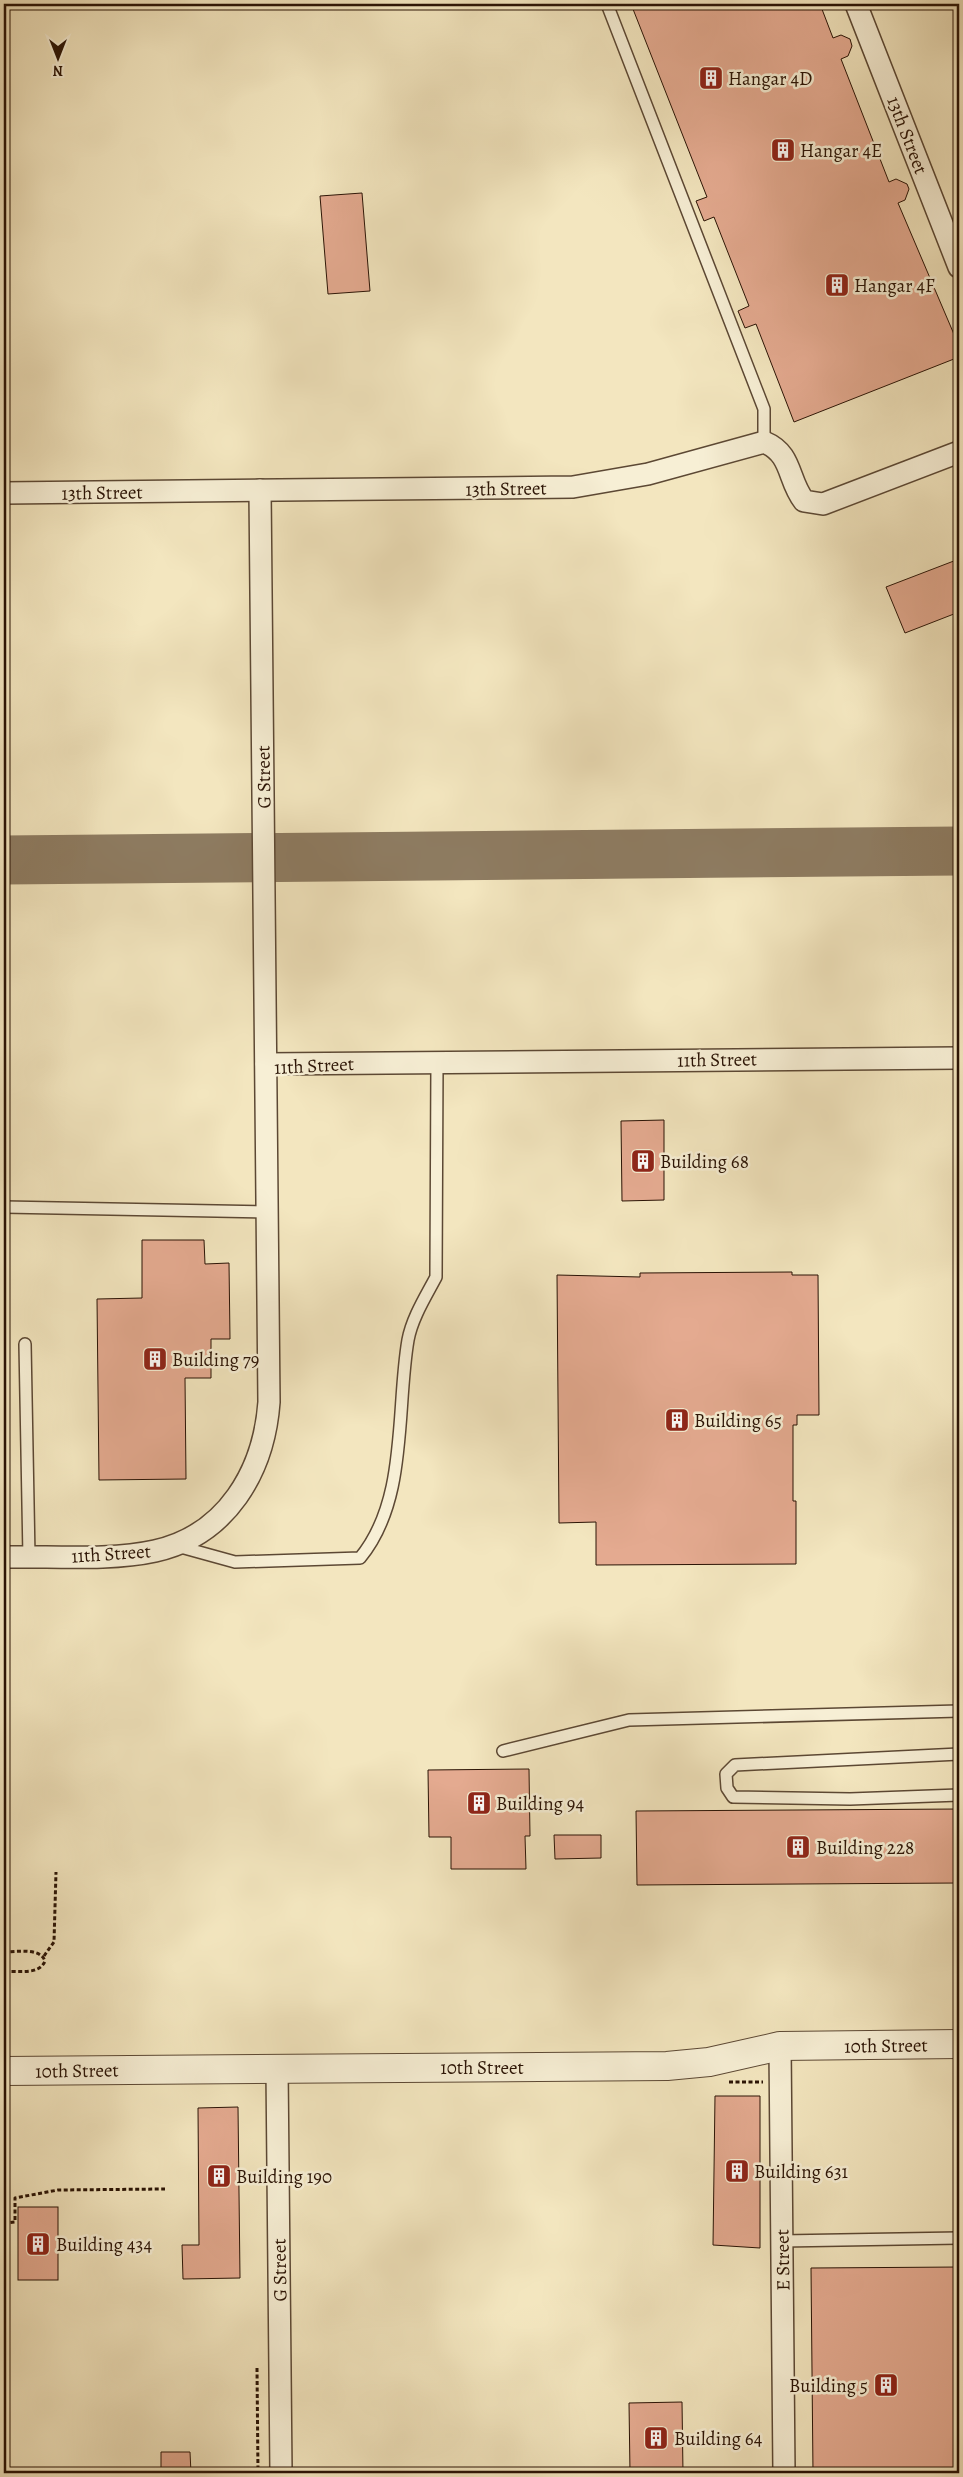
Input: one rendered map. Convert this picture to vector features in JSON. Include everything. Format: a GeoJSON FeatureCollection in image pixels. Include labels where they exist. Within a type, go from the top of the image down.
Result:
{"type":"FeatureCollection","features":[{"type":"Feature","properties":{"kind":"street","name":"13th Street"},"geometry":{"type":"LineString","coordinates":[[856,4],[959,267]]}},
{"type":"Feature","properties":{"kind":"street"},"geometry":{"type":"LineString","coordinates":[[764,442],[776,447],[783,455],[800,496],[804,501],[813,504],[824,504],[959,452]]}},
{"type":"Feature","properties":{"kind":"street","name":"13th Street"},"geometry":{"type":"LineString","coordinates":[[4,493],[573,486],[648,474],[754,443],[764,442]]}},
{"type":"Feature","properties":{"kind":"street","name":"G Street"},"geometry":{"type":"LineString","coordinates":[[260,490],[266,1064]]}},
{"type":"Feature","properties":{"kind":"street","name":"11th Street"},"geometry":{"type":"LineString","coordinates":[[4,1557],[139,1554],[175,1545],[198,1533],[219,1517],[237,1497],[250,1478],[264,1439],[269,1402],[266,1064],[959,1058]]}},
{"type":"Feature","properties":{"kind":"street","name":"10th Street"},"geometry":{"type":"LineString","coordinates":[[4,2071],[667,2066],[709,2062],[780,2046],[959,2044]]}},
{"type":"Feature","properties":{"kind":"street","name":"E Street"},"geometry":{"type":"LineString","coordinates":[[780,2046],[784,2473]]}},
{"type":"Feature","properties":{"kind":"street","name":"G Street"},"geometry":{"type":"LineString","coordinates":[[277,2068],[281,2473]]}},
{"type":"Feature","properties":{"kind":"lane"},"geometry":{"type":"LineString","coordinates":[[607,4],[764,409],[764,442]]}},
{"type":"Feature","properties":{"kind":"lane"},"geometry":{"type":"LineString","coordinates":[[175,1545],[235,1562],[360,1558],[371,1545],[392,1495],[408,1338],[422,1302],[436,1277],[437,1062]]}},
{"type":"Feature","properties":{"kind":"lane"},"geometry":{"type":"LineString","coordinates":[[4,1207],[267,1212]]}},
{"type":"Feature","properties":{"kind":"lane"},"geometry":{"type":"LineString","coordinates":[[25,1344],[29,1557]]}},
{"type":"Feature","properties":{"kind":"lane"},"geometry":{"type":"LineString","coordinates":[[503,1751],[629,1720],[959,1711]]}},
{"type":"Feature","properties":{"kind":"lane"},"geometry":{"type":"LineString","coordinates":[[959,1754],[735,1765],[726,1774],[727,1788],[733,1797],[850,1799],[959,1796]]}},
{"type":"Feature","properties":{"kind":"lane"},"geometry":{"type":"LineString","coordinates":[[782,2241],[959,2238]]}},
{"type":"Feature","properties":{"kind":"path"},"geometry":{"type":"LineString","coordinates":[[4,1972],[36,1971],[43,1966],[44,1956],[54,1942],[56,1872]]}},
{"type":"Feature","properties":{"kind":"path"},"geometry":{"type":"LineString","coordinates":[[4,1952],[38,1953],[44,1956]]}},
{"type":"Feature","properties":{"kind":"path"},"geometry":{"type":"LineString","coordinates":[[4,2222],[15,2222],[14,2198],[58,2190],[165,2189]]}},
{"type":"Feature","properties":{"kind":"path"},"geometry":{"type":"LineString","coordinates":[[257,2368],[258,2473]]}},
{"type":"Feature","properties":{"kind":"building"},"geometry":{"type":"Polygon","coordinates":[[[631,4],[820,4],[833,38],[841,35],[850,39],[852,46],[848,56],[841,59],[889,182],[896,179],[907,184],[909,189],[905,200],[898,203],[959,346],[959,357],[794,422],[756,324],[745,328],[738,311],[749,306],[714,217],[704,221],[696,201],[707,197],[631,4]]]}},
{"type":"Feature","properties":{"kind":"building"},"geometry":{"type":"Polygon","coordinates":[[[362,193],[370,291],[328,294],[320,196],[362,193]]]}},
{"type":"Feature","properties":{"kind":"building"},"geometry":{"type":"Polygon","coordinates":[[[959,559],[959,612],[905,633],[886,587],[959,559]]]}},
{"type":"Feature","properties":{"kind":"building","name":"Building 68"},"geometry":{"type":"Polygon","coordinates":[[[664,1120],[664,1200],[622,1201],[621,1121],[664,1120]]]}},
{"type":"Feature","properties":{"kind":"building","name":"Building 79"},"geometry":{"type":"Polygon","coordinates":[[[142,1240],[204,1240],[205,1264],[229,1263],[230,1339],[211,1339],[211,1378],[185,1378],[186,1479],[99,1480],[97,1299],[142,1298],[142,1240]]]}},
{"type":"Feature","properties":{"kind":"building","name":"Building 65"},"geometry":{"type":"Polygon","coordinates":[[[792,1272],[792,1275],[818,1275],[819,1415],[797,1415],[797,1425],[793,1425],[793,1501],[796,1501],[796,1564],[596,1565],[596,1522],[559,1523],[557,1275],[640,1277],[640,1273],[792,1272]]]}},
{"type":"Feature","properties":{"kind":"building","name":"Building 94"},"geometry":{"type":"Polygon","coordinates":[[[529,1769],[530,1836],[525,1836],[526,1869],[451,1869],[451,1837],[429,1837],[428,1770],[529,1769]]]}},
{"type":"Feature","properties":{"kind":"building","name":"Building 228"},"geometry":{"type":"Polygon","coordinates":[[[959,1809],[959,1883],[637,1885],[636,1811],[959,1809]]]}},
{"type":"Feature","properties":{"kind":"building"},"geometry":{"type":"Polygon","coordinates":[[[554,1835],[601,1835],[601,1858],[555,1859],[554,1835]]]}},
{"type":"Feature","properties":{"kind":"building","name":"Building 631"},"geometry":{"type":"Polygon","coordinates":[[[715,2096],[760,2096],[760,2248],[713,2245],[715,2096]]]}},
{"type":"Feature","properties":{"kind":"building","name":"Building 190"},"geometry":{"type":"Polygon","coordinates":[[[238,2107],[240,2278],[183,2279],[182,2245],[199,2245],[198,2108],[238,2107]]]}},
{"type":"Feature","properties":{"kind":"building","name":"Building 434"},"geometry":{"type":"Polygon","coordinates":[[[18,2207],[58,2207],[58,2280],[18,2280],[18,2207]]]}},
{"type":"Feature","properties":{"kind":"building","name":"Building 5"},"geometry":{"type":"Polygon","coordinates":[[[959,2267],[959,2473],[813,2473],[811,2268],[959,2267]]]}},
{"type":"Feature","properties":{"kind":"building","name":"Building 64"},"geometry":{"type":"Polygon","coordinates":[[[682,2402],[683,2473],[630,2473],[629,2403],[682,2402]]]}},
{"type":"Feature","properties":{"kind":"building"},"geometry":{"type":"Polygon","coordinates":[[[161,2452],[190,2452],[191,2473],[161,2473],[161,2452]]]}},
{"type":"Feature","properties":{"kind":"taxiway"},"geometry":{"type":"LineString","coordinates":[[4,860],[959,851]]}},
{"type":"Feature","properties":{"kind":"place","name":"Hangar 4D"},"geometry":{"type":"Point","coordinates":[711,78]}},
{"type":"Feature","properties":{"kind":"place","name":"Hangar 4E"},"geometry":{"type":"Point","coordinates":[783,150]}},
{"type":"Feature","properties":{"kind":"place","name":"Hangar 4F"},"geometry":{"type":"Point","coordinates":[837,285]}},
{"type":"Feature","properties":{"kind":"place","name":"Building 68"},"geometry":{"type":"Point","coordinates":[643,1161]}},
{"type":"Feature","properties":{"kind":"place","name":"Building 79"},"geometry":{"type":"Point","coordinates":[155,1359]}},
{"type":"Feature","properties":{"kind":"place","name":"Building 65"},"geometry":{"type":"Point","coordinates":[677,1420]}},
{"type":"Feature","properties":{"kind":"place","name":"Building 94"},"geometry":{"type":"Point","coordinates":[479,1803]}},
{"type":"Feature","properties":{"kind":"place","name":"Building 228"},"geometry":{"type":"Point","coordinates":[798,1847]}},
{"type":"Feature","properties":{"kind":"place","name":"Building 631"},"geometry":{"type":"Point","coordinates":[737,2171]}},
{"type":"Feature","properties":{"kind":"place","name":"Building 190"},"geometry":{"type":"Point","coordinates":[219,2176]}},
{"type":"Feature","properties":{"kind":"place","name":"Building 434"},"geometry":{"type":"Point","coordinates":[38,2244]}},
{"type":"Feature","properties":{"kind":"place","name":"Building 5"},"geometry":{"type":"Point","coordinates":[886,2385]}},
{"type":"Feature","properties":{"kind":"place","name":"Building 64"},"geometry":{"type":"Point","coordinates":[656,2438]}}]}
